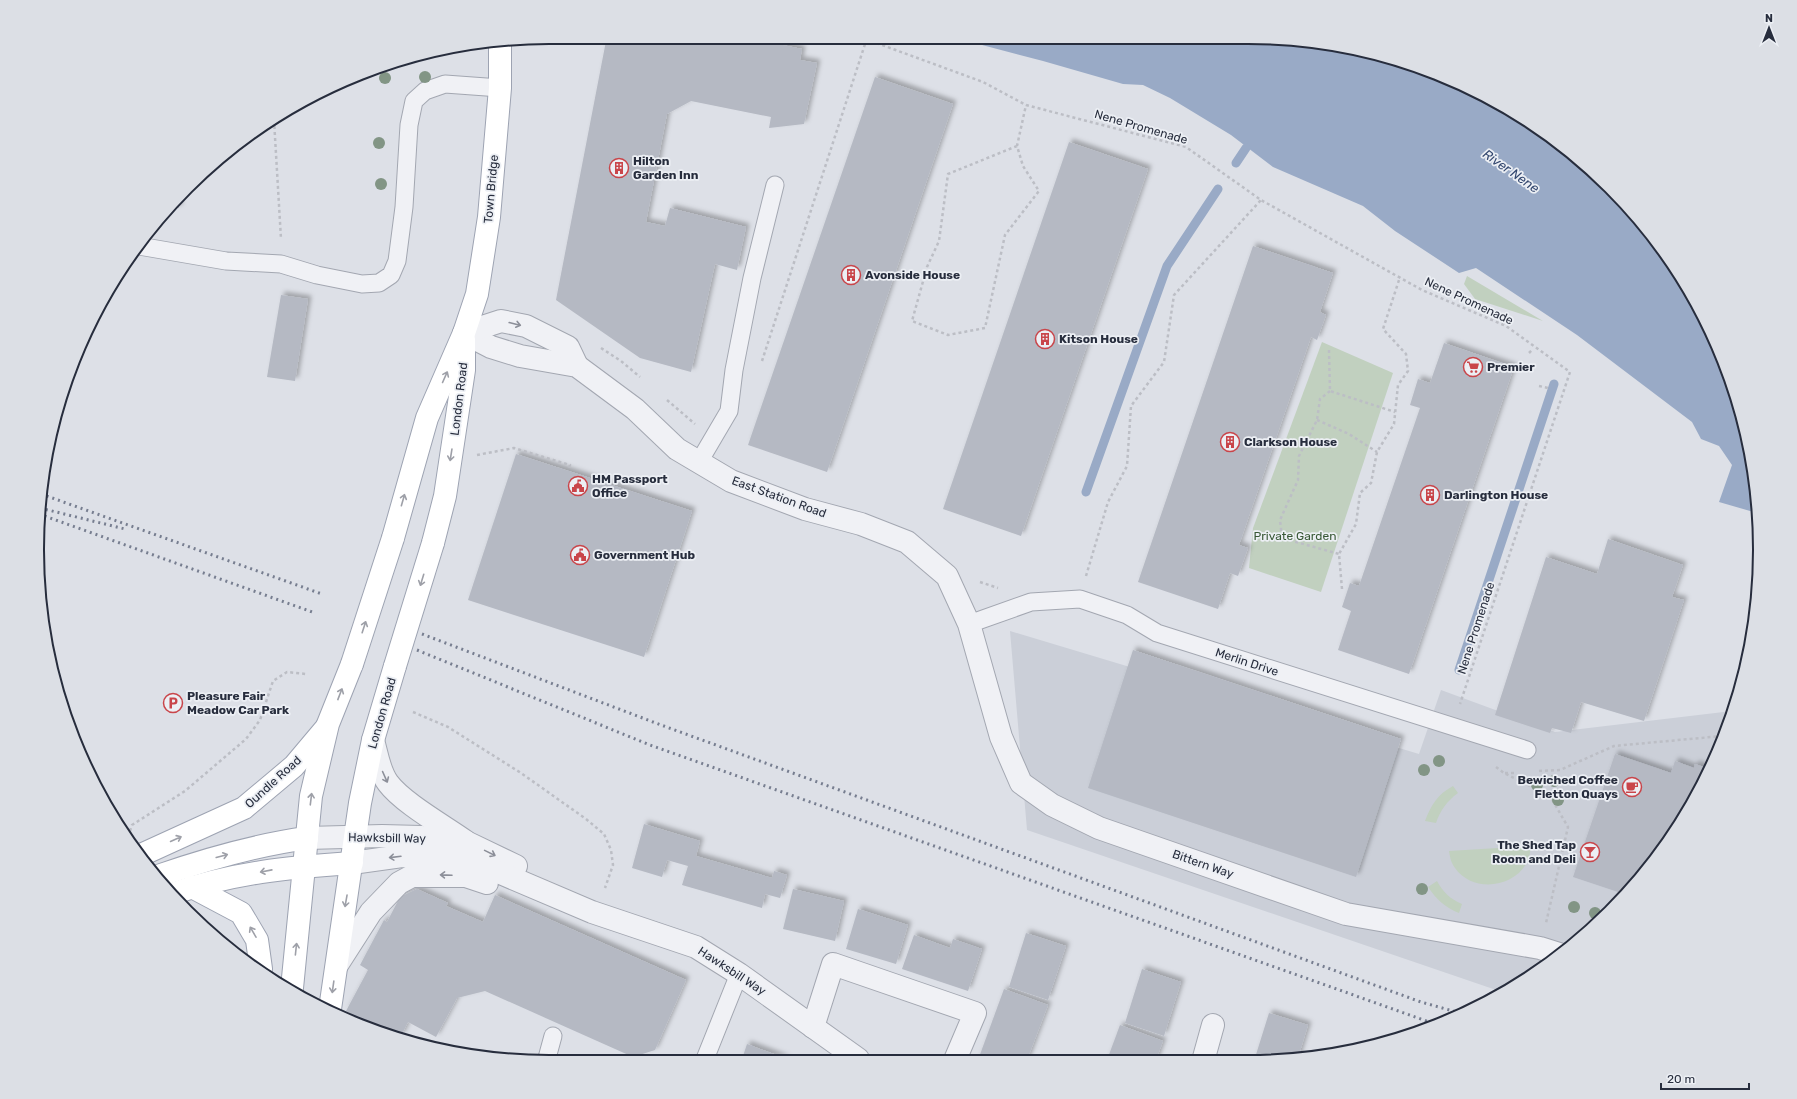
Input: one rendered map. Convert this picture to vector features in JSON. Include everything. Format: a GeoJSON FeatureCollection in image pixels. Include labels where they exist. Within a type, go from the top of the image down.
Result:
{"type":"FeatureCollection","features":[{"type":"Feature","properties":{"kind":"main road","name":"Town Bridge"},"geometry":{"type":"LineString","coordinates":[[464,333],[477,294],[490,218],[500,88],[500,46]]}},
{"type":"Feature","properties":{"kind":"main road","name":"London Road"},"geometry":{"type":"LineString","coordinates":[[304,866],[311,796],[328,724],[352,664],[392,538],[427,418],[464,333]]}},
{"type":"Feature","properties":{"kind":"main road","name":"London Road"},"geometry":{"type":"LineString","coordinates":[[331,1005],[360,803],[373,740],[433,543],[445,496],[464,370],[464,333]]}},
{"type":"Feature","properties":{"kind":"main road","name":"Oundle Road"},"geometry":{"type":"LineString","coordinates":[[145,853],[244,808],[294,766],[328,724]]}},
{"type":"Feature","properties":{"kind":"main road"},"geometry":{"type":"LineString","coordinates":[[162,875],[195,863],[249,848],[307,838]]}},
{"type":"Feature","properties":{"kind":"main road"},"geometry":{"type":"LineString","coordinates":[[182,890],[270,870],[352,863]]}},
{"type":"Feature","properties":{"kind":"main road"},"geometry":{"type":"LineString","coordinates":[[292,984],[304,866]]}},
{"type":"Feature","properties":{"kind":"main road"},"geometry":{"type":"LineString","coordinates":[[182,890],[241,913],[257,940],[260,964]]}},
{"type":"Feature","properties":{"kind":"street"},"geometry":{"type":"LineString","coordinates":[[464,333],[501,321],[526,326],[568,347],[577,366]]}},
{"type":"Feature","properties":{"kind":"street","name":"East Station Road"},"geometry":{"type":"LineString","coordinates":[[464,333],[491,347],[520,356],[577,366],[635,409],[677,449],[731,481],[805,509],[861,524],[907,542],[947,576],[970,624]]}},
{"type":"Feature","properties":{"kind":"street","name":"Bittern Way"},"geometry":{"type":"LineString","coordinates":[[970,624],[1001,737],[1021,783],[1052,805],[1099,828],[1346,914],[1549,951]]}},
{"type":"Feature","properties":{"kind":"street","name":"Hawksbill Way"},"geometry":{"type":"LineString","coordinates":[[373,740],[380,766],[388,783],[400,796],[466,842],[576,896],[592,912]]}},
{"type":"Feature","properties":{"kind":"street","name":"Hawksbill Way"},"geometry":{"type":"LineString","coordinates":[[307,838],[421,837],[466,842]]}},
{"type":"Feature","properties":{"kind":"street","name":"Hawksbill Way"},"geometry":{"type":"LineString","coordinates":[[352,863],[402,856],[452,857],[498,872],[592,912],[696,947],[739,974],[852,1055]]}},
{"type":"Feature","properties":{"kind":"street","name":"Hawksbill Way"},"geometry":{"type":"LineString","coordinates":[[337,965],[371,912],[399,883],[412,876],[466,876],[536,903],[592,912]]}},
{"type":"Feature","properties":{"kind":"street"},"geometry":{"type":"LineString","coordinates":[[813,1027],[833,964],[975,1013],[957,1055]]}},
{"type":"Feature","properties":{"kind":"street"},"geometry":{"type":"LineString","coordinates":[[1204,1055],[1213,1025]]}},
{"type":"Feature","properties":{"kind":"lane"},"geometry":{"type":"LineString","coordinates":[[145,247],[226,261],[281,264],[317,275],[362,284],[379,283],[391,275],[397,261],[404,207],[409,125],[414,101],[424,91],[445,84],[500,88]]}},
{"type":"Feature","properties":{"kind":"lane"},"geometry":{"type":"LineString","coordinates":[[699,462],[729,411],[734,370],[752,278],[775,185]]}},
{"type":"Feature","properties":{"kind":"lane","name":"Merlin Drive"},"geometry":{"type":"LineString","coordinates":[[970,624],[1030,602],[1080,599],[1127,615],[1157,633],[1527,750]]}},
{"type":"Feature","properties":{"kind":"lane"},"geometry":{"type":"LineString","coordinates":[[706,1055],[739,974]]}},
{"type":"Feature","properties":{"kind":"lane"},"geometry":{"type":"LineString","coordinates":[[548,1055],[553,1036]]}},
{"type":"Feature","properties":{"kind":"path"},"geometry":{"type":"LineString","coordinates":[[760,368],[865,44]]}},
{"type":"Feature","properties":{"kind":"path","name":"Nene Promenade"},"geometry":{"type":"LineString","coordinates":[[879,44],[983,82],[1026,105],[1186,147],[1261,200],[1422,290],[1506,326],[1570,372],[1453,727]]}},
{"type":"Feature","properties":{"kind":"path"},"geometry":{"type":"LineString","coordinates":[[1017,146],[948,174],[939,241],[927,267],[912,321],[948,335],[985,328],[1005,235],[1039,191],[1023,166],[1017,146],[1026,105]]}},
{"type":"Feature","properties":{"kind":"path"},"geometry":{"type":"LineString","coordinates":[[274,126],[281,264]]}},
{"type":"Feature","properties":{"kind":"path"},"geometry":{"type":"LineString","coordinates":[[1080,599],[1108,502],[1127,466],[1131,406],[1164,362],[1174,295],[1261,200]]}},
{"type":"Feature","properties":{"kind":"path"},"geometry":{"type":"LineString","coordinates":[[1342,589],[1339,554],[1356,524],[1360,494],[1371,483],[1377,452],[1394,424],[1398,385],[1408,371],[1406,354],[1383,329],[1400,277]]}},
{"type":"Feature","properties":{"kind":"path"},"geometry":{"type":"LineString","coordinates":[[1529,352],[1533,349]]}},
{"type":"Feature","properties":{"kind":"path"},"geometry":{"type":"LineString","coordinates":[[1329,350],[1330,391]]}},
{"type":"Feature","properties":{"kind":"path"},"geometry":{"type":"LineString","coordinates":[[1539,386],[1548,388]]}},
{"type":"Feature","properties":{"kind":"path"},"geometry":{"type":"LineString","coordinates":[[1330,391],[1395,412]]}},
{"type":"Feature","properties":{"kind":"path"},"geometry":{"type":"LineString","coordinates":[[1330,391],[1320,399],[1317,420],[1299,456],[1298,480],[1280,520],[1282,538],[1339,554]]}},
{"type":"Feature","properties":{"kind":"path"},"geometry":{"type":"LineString","coordinates":[[1317,420],[1349,434],[1377,452]]}},
{"type":"Feature","properties":{"kind":"path"},"geometry":{"type":"LineString","coordinates":[[477,455],[514,448],[570,466],[568,470]]}},
{"type":"Feature","properties":{"kind":"path"},"geometry":{"type":"LineString","coordinates":[[976,580],[1001,589]]}},
{"type":"Feature","properties":{"kind":"path"},"geometry":{"type":"LineString","coordinates":[[130,832],[132,825],[185,791],[246,739],[260,720],[273,681],[287,672],[306,674]]}},
{"type":"Feature","properties":{"kind":"path"},"geometry":{"type":"LineString","coordinates":[[413,712],[448,727],[522,773],[574,810],[604,834],[611,850],[613,865],[606,887]]}},
{"type":"Feature","properties":{"kind":"path"},"geometry":{"type":"LineString","coordinates":[[1532,772],[1560,770],[1614,746],[1717,736]]}},
{"type":"Feature","properties":{"kind":"path"},"geometry":{"type":"LineString","coordinates":[[1493,764],[1504,773],[1550,796],[1568,827],[1549,951]]}},
{"type":"Feature","properties":{"kind":"path"},"geometry":{"type":"LineString","coordinates":[[1504,773],[1518,772]]}},
{"type":"Feature","properties":{"kind":"shaded area"},"geometry":{"type":"Polygon","coordinates":[[[1010,631],[1419,754],[1441,690],[1555,732],[1726,712],[1715,743],[1685,802],[1649,857],[1628,883],[1581,930],[1555,951],[1528,970],[1495,990],[1027,830],[1010,631]]]}},
{"type":"Feature","properties":{"kind":"green space"},"geometry":{"type":"Polygon","coordinates":[[[1467,276],[1543,321],[1475,299],[1464,284],[1467,276]]]}},
{"type":"Feature","properties":{"kind":"green space","name":"Private Garden"},"geometry":{"type":"Polygon","coordinates":[[[1322,342],[1393,373],[1321,592],[1249,568],[1253,528],[1322,342]]]}},
{"type":"Feature","properties":{"kind":"green space"},"geometry":{"type":"Polygon","coordinates":[[[1453,786],[1458,793],[1444,806],[1436,823],[1425,821],[1439,796],[1453,786]]]}},
{"type":"Feature","properties":{"kind":"green space"},"geometry":{"type":"Polygon","coordinates":[[[1531,846],[1529,858],[1523,868],[1515,876],[1495,884],[1473,882],[1463,876],[1455,868],[1450,858],[1449,851],[1531,846]]]}},
{"type":"Feature","properties":{"kind":"green space"},"geometry":{"type":"Polygon","coordinates":[[[1437,881],[1447,895],[1462,904],[1459,913],[1442,903],[1428,887],[1437,881]]]}},
{"type":"Feature","properties":{"kind":"water","name":"River Nene"},"geometry":{"type":"Polygon","coordinates":[[[978,44],[1248,44],[1313,48],[1378,61],[1441,82],[1471,96],[1528,129],[1581,169],[1628,216],[1668,269],[1685,297],[1715,356],[1736,419],[1749,484],[1752,511],[1719,502],[1732,465],[1719,446],[1701,439],[1692,422],[1577,335],[1476,268],[1459,273],[1395,231],[1363,206],[1273,167],[1231,135],[1170,98],[1143,85],[1123,84],[978,44]]]}},
{"type":"Feature","properties":{"kind":"building","name":"Hilton Garden Inn"},"geometry":{"type":"Polygon","coordinates":[[[605,44],[778,44],[802,49],[800,60],[817,63],[804,124],[769,128],[771,117],[691,101],[667,114],[646,222],[665,226],[670,208],[746,227],[737,270],[715,264],[691,372],[640,358],[556,300],[605,44]]]}},
{"type":"Feature","properties":{"kind":"building","name":"Avonside House"},"geometry":{"type":"Polygon","coordinates":[[[875,77],[953,104],[827,472],[748,445],[875,77]]]}},
{"type":"Feature","properties":{"kind":"building","name":"Kitson House"},"geometry":{"type":"Polygon","coordinates":[[[1069,142],[1148,169],[1021,536],[943,509],[1069,142]]]}},
{"type":"Feature","properties":{"kind":"building","name":"Clarkson House"},"geometry":{"type":"Polygon","coordinates":[[[1253,246],[1333,273],[1320,312],[1326,315],[1317,340],[1311,337],[1239,545],[1248,548],[1238,576],[1230,573],[1218,609],[1138,582],[1253,246]]]}},
{"type":"Feature","properties":{"kind":"building"},"geometry":{"type":"Polygon","coordinates":[[[281,295],[308,299],[295,381],[267,377],[281,295]]]}},
{"type":"Feature","properties":{"kind":"building","name":"Darlington House"},"geometry":{"type":"Polygon","coordinates":[[[1444,343],[1514,367],[1409,674],[1338,650],[1351,611],[1342,607],[1350,583],[1359,586],[1420,408],[1410,405],[1418,379],[1430,383],[1444,343]]]}},
{"type":"Feature","properties":{"kind":"building","name":"Government Hub"},"geometry":{"type":"Polygon","coordinates":[[[516,454],[692,511],[644,657],[468,600],[516,454]]]}},
{"type":"Feature","properties":{"kind":"building"},"geometry":{"type":"Polygon","coordinates":[[[1608,539],[1683,565],[1672,597],[1684,600],[1644,721],[1581,702],[1571,733],[1552,728],[1550,733],[1495,715],[1546,557],[1597,574],[1608,539]]]}},
{"type":"Feature","properties":{"kind":"building"},"geometry":{"type":"Polygon","coordinates":[[[1133,650],[1401,739],[1356,877],[1088,788],[1133,650]]]}},
{"type":"Feature","properties":{"kind":"building"},"geometry":{"type":"Polygon","coordinates":[[[1615,754],[1671,773],[1675,761],[1694,768],[1695,764],[1704,767],[1668,830],[1649,857],[1619,892],[1573,877],[1615,754]]]}},
{"type":"Feature","properties":{"kind":"building"},"geometry":{"type":"Polygon","coordinates":[[[644,824],[700,841],[696,856],[772,878],[774,871],[787,875],[780,898],[765,894],[762,908],[682,885],[688,866],[667,860],[662,877],[632,868],[644,824]]]}},
{"type":"Feature","properties":{"kind":"building"},"geometry":{"type":"Polygon","coordinates":[[[417,889],[448,903],[446,906],[483,922],[495,895],[686,980],[655,1050],[639,1055],[629,1055],[485,991],[457,998],[436,1037],[408,1022],[403,1033],[359,1018],[346,1011],[368,970],[360,965],[384,920],[387,922],[400,897],[417,889]]]}},
{"type":"Feature","properties":{"kind":"building"},"geometry":{"type":"Polygon","coordinates":[[[793,889],[844,901],[835,941],[783,929],[793,889]]]}},
{"type":"Feature","properties":{"kind":"building"},"geometry":{"type":"Polygon","coordinates":[[[858,909],[908,925],[896,964],[846,949],[858,909]]]}},
{"type":"Feature","properties":{"kind":"building"},"geometry":{"type":"Polygon","coordinates":[[[1026,933],[1066,946],[1048,1000],[1009,987],[1026,933]]]}},
{"type":"Feature","properties":{"kind":"building"},"geometry":{"type":"Polygon","coordinates":[[[914,935],[950,948],[953,939],[982,949],[968,991],[902,969],[914,935]]]}},
{"type":"Feature","properties":{"kind":"building"},"geometry":{"type":"Polygon","coordinates":[[[1142,969],[1181,982],[1164,1036],[1125,1023],[1142,969]]]}},
{"type":"Feature","properties":{"kind":"building"},"geometry":{"type":"Polygon","coordinates":[[[1004,989],[1048,1005],[1029,1055],[980,1055],[1004,989]]]}},
{"type":"Feature","properties":{"kind":"building"},"geometry":{"type":"Polygon","coordinates":[[[1269,1013],[1308,1025],[1300,1052],[1256,1055],[1269,1013]]]}},
{"type":"Feature","properties":{"kind":"building"},"geometry":{"type":"Polygon","coordinates":[[[1120,1025],[1163,1041],[1158,1055],[1109,1055],[1120,1025]]]}},
{"type":"Feature","properties":{"kind":"building"},"geometry":{"type":"Polygon","coordinates":[[[747,1044],[776,1055],[743,1055],[747,1044]]]}},
{"type":"Feature","properties":{"kind":"waterway"},"geometry":{"type":"LineString","coordinates":[[1236,163],[1246,148]]}},
{"type":"Feature","properties":{"kind":"waterway"},"geometry":{"type":"LineString","coordinates":[[1086,492],[1167,266],[1218,189]]}},
{"type":"Feature","properties":{"kind":"waterway"},"geometry":{"type":"LineString","coordinates":[[1459,670],[1554,384]]}},
{"type":"Feature","properties":{"kind":"railway"},"geometry":{"type":"LineString","coordinates":[[47,496],[322,594]]}},
{"type":"Feature","properties":{"kind":"railway"},"geometry":{"type":"LineString","coordinates":[[46,509],[125,529]]}},
{"type":"Feature","properties":{"kind":"railway"},"geometry":{"type":"LineString","coordinates":[[45,516],[315,613]]}},
{"type":"Feature","properties":{"kind":"railway"},"geometry":{"type":"LineString","coordinates":[[422,634],[661,725],[1421,1002],[1454,1011]]}},
{"type":"Feature","properties":{"kind":"railway"},"geometry":{"type":"LineString","coordinates":[[417,650],[650,745],[1428,1022]]}},
{"type":"Feature","properties":{"kind":"place","name":"Hilton Garden Inn"},"geometry":{"type":"Point","coordinates":[619,168]}},
{"type":"Feature","properties":{"kind":"place","name":"Avonside House"},"geometry":{"type":"Point","coordinates":[851,275]}},
{"type":"Feature","properties":{"kind":"place","name":"Kitson House"},"geometry":{"type":"Point","coordinates":[1045,339]}},
{"type":"Feature","properties":{"kind":"place","name":"Premier"},"geometry":{"type":"Point","coordinates":[1473,367]}},
{"type":"Feature","properties":{"kind":"place","name":"Clarkson House"},"geometry":{"type":"Point","coordinates":[1230,442]}},
{"type":"Feature","properties":{"kind":"place","name":"HM Passport Office"},"geometry":{"type":"Point","coordinates":[578,486]}},
{"type":"Feature","properties":{"kind":"place","name":"Darlington House"},"geometry":{"type":"Point","coordinates":[1430,495]}},
{"type":"Feature","properties":{"kind":"place","name":"Government Hub"},"geometry":{"type":"Point","coordinates":[580,555]}},
{"type":"Feature","properties":{"kind":"place","name":"Pleasure Fair Meadow Car Park"},"geometry":{"type":"Point","coordinates":[173,703]}},
{"type":"Feature","properties":{"kind":"place","name":"Bewiched Coffee Fletton Quays"},"geometry":{"type":"Point","coordinates":[1632,787]}},
{"type":"Feature","properties":{"kind":"place","name":"The Shed Tap Room and Deli"},"geometry":{"type":"Point","coordinates":[1590,852]}}]}
